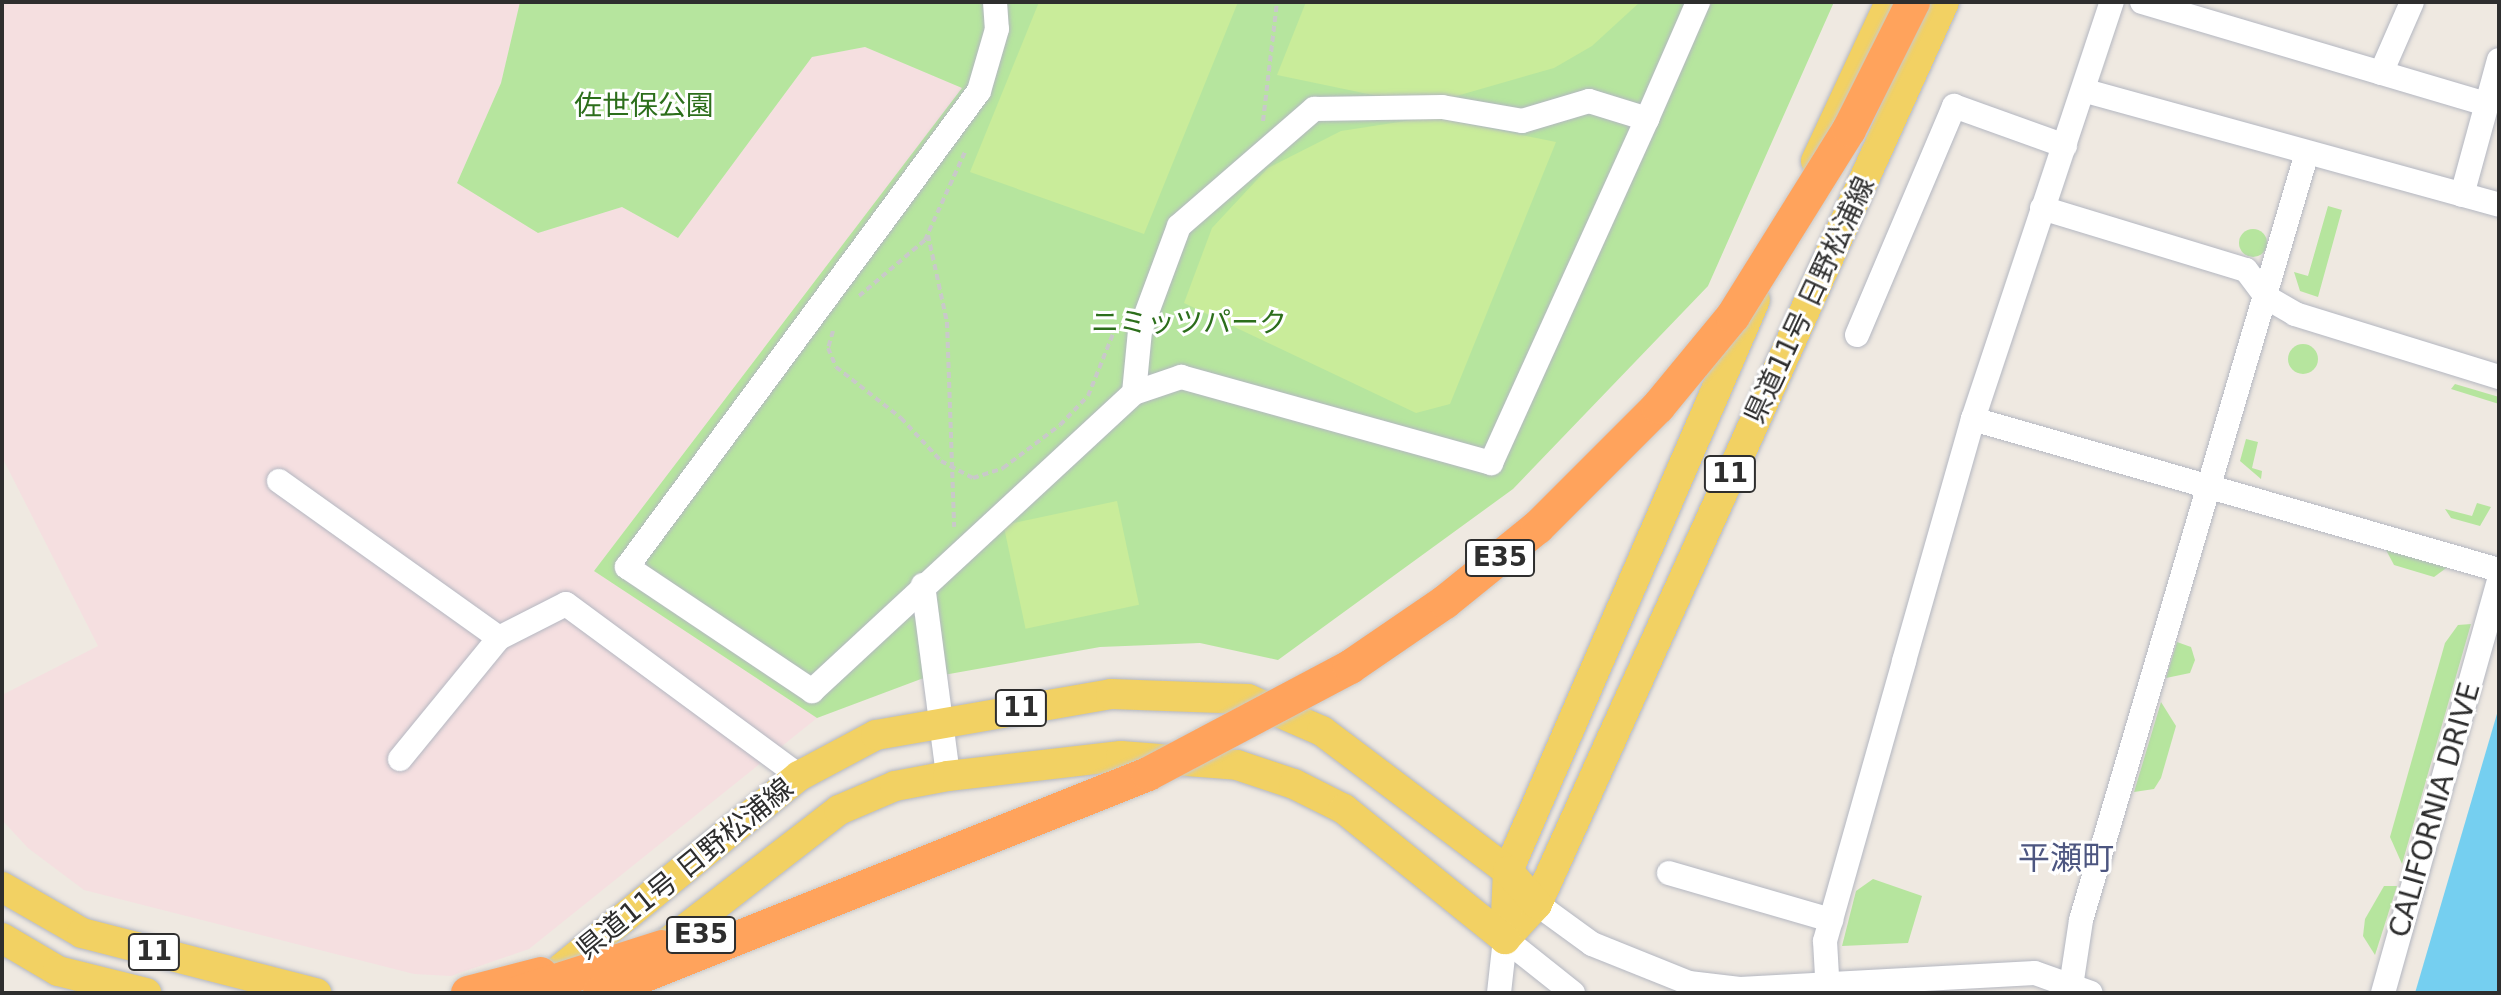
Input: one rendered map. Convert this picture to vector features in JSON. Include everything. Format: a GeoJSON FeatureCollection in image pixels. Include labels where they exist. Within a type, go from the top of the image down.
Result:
{"type":"FeatureCollection","features":[{"type":"Feature","properties":{"kind":"highway","name":"E35"},"geometry":{"type":"LineString","coordinates":[[602,993],[1060,815],[1241,729],[1350,667],[1538,527],[1658,407],[1733,316],[1849,130],[1913,2]]}},
{"type":"Feature","properties":{"kind":"highway","name":"E35"},"geometry":{"type":"LineString","coordinates":[[518,993],[678,941],[885,883]]}},
{"type":"Feature","properties":{"kind":"highway"},"geometry":{"type":"LineString","coordinates":[[468,993],[678,941]]}},
{"type":"Feature","properties":{"kind":"main road","name":"県道11号 日野松浦線"},"geometry":{"type":"LineString","coordinates":[[1505,939],[1508,871],[1890,2]]}},
{"type":"Feature","properties":{"kind":"main road","name":"県道11号 日野松浦線"},"geometry":{"type":"LineString","coordinates":[[1505,939],[1537,904],[1944,2]]}},
{"type":"Feature","properties":{"kind":"main road","name":"県道11号 日野松浦線"},"geometry":{"type":"LineString","coordinates":[[525,993],[799,776],[876,735],[944,720],[1111,694],[1248,699],[1354,751],[1508,871],[1537,904]]}},
{"type":"Feature","properties":{"kind":"main road","name":"県道11号 日野松浦線"},"geometry":{"type":"LineString","coordinates":[[602,993],[839,810],[895,786],[948,776],[1121,756],[1237,765],[1344,809],[1505,939]]}},
{"type":"Feature","properties":{"kind":"main road","name":"11"},"geometry":{"type":"LineString","coordinates":[[2,887],[82,933],[316,993]]}},
{"type":"Feature","properties":{"kind":"main road","name":"11"},"geometry":{"type":"LineString","coordinates":[[2,938],[58,971],[146,993]]}},
{"type":"Feature","properties":{"kind":"street"},"geometry":{"type":"LineString","coordinates":[[995,2],[997,29],[979,91],[627,567],[812,691],[923,585],[1134,393],[1181,377],[1491,463],[1698,2]]}},
{"type":"Feature","properties":{"kind":"street"},"geometry":{"type":"LineString","coordinates":[[1828,989],[1831,920],[1973,419],[2042,208],[2086,91],[2112,2]]}},
{"type":"Feature","properties":{"kind":"street"},"geometry":{"type":"LineString","coordinates":[[2142,2],[2486,104]]}},
{"type":"Feature","properties":{"kind":"street"},"geometry":{"type":"LineString","coordinates":[[2381,73],[2412,2]]}},
{"type":"Feature","properties":{"kind":"street"},"geometry":{"type":"LineString","coordinates":[[2462,195],[2499,60]]}},
{"type":"Feature","properties":{"kind":"street"},"geometry":{"type":"LineString","coordinates":[[2086,91],[2306,156],[2499,205]]}},
{"type":"Feature","properties":{"kind":"street"},"geometry":{"type":"LineString","coordinates":[[1134,393],[1140,331],[1179,226],[1314,109],[1442,107],[1522,121],[1589,101],[1647,119]]}},
{"type":"Feature","properties":{"kind":"street"},"geometry":{"type":"LineString","coordinates":[[1857,335],[1954,106],[2065,146]]}},
{"type":"Feature","properties":{"kind":"street"},"geometry":{"type":"LineString","coordinates":[[1537,904],[1592,944],[1665,984],[1740,989],[1828,989],[2035,973],[2074,992],[2081,920],[2212,488],[2306,156]]}},
{"type":"Feature","properties":{"kind":"street"},"geometry":{"type":"LineString","coordinates":[[2042,208],[2246,270],[2266,297],[2295,314],[2499,377]]}},
{"type":"Feature","properties":{"kind":"street"},"geometry":{"type":"LineString","coordinates":[[1973,419],[2499,570]]}},
{"type":"Feature","properties":{"kind":"street"},"geometry":{"type":"LineString","coordinates":[[279,481],[499,638]]}},
{"type":"Feature","properties":{"kind":"street","name":"CALIFORNIA DRIVE"},"geometry":{"type":"LineString","coordinates":[[2383,993],[2499,580]]}},
{"type":"Feature","properties":{"kind":"street"},"geometry":{"type":"LineString","coordinates":[[923,585],[944,720],[948,776]]}},
{"type":"Feature","properties":{"kind":"street"},"geometry":{"type":"LineString","coordinates":[[400,759],[499,638],[566,604],[799,776]]}},
{"type":"Feature","properties":{"kind":"street"},"geometry":{"type":"LineString","coordinates":[[1669,873],[1831,920]]}},
{"type":"Feature","properties":{"kind":"street"},"geometry":{"type":"LineString","coordinates":[[1499,993],[1505,939]]}},
{"type":"Feature","properties":{"kind":"street"},"geometry":{"type":"LineString","coordinates":[[1505,939],[1573,993]]}},
{"type":"Feature","properties":{"kind":"path"},"geometry":{"type":"LineString","coordinates":[[854,300],[928,234],[971,137]]}},
{"type":"Feature","properties":{"kind":"path"},"geometry":{"type":"LineString","coordinates":[[928,234],[947,322],[954,527]]}},
{"type":"Feature","properties":{"kind":"path"},"geometry":{"type":"LineString","coordinates":[[839,318],[828,348],[836,367],[953,469]]}},
{"type":"Feature","properties":{"kind":"path"},"geometry":{"type":"LineString","coordinates":[[823,335],[834,327]]}},
{"type":"Feature","properties":{"kind":"path"},"geometry":{"type":"LineString","coordinates":[[943,538],[965,518]]}},
{"type":"Feature","properties":{"kind":"shaded area"},"geometry":{"type":"Polygon","coordinates":[[[2,2],[520,2],[501,83],[457,183],[538,233],[622,207],[678,238],[812,57],[865,47],[962,88],[594,571],[817,718],[529,949],[451,976],[414,974],[84,890],[28,848],[2,820],[2,695],[98,646],[2,457],[2,2]]]}},
{"type":"Feature","properties":{"kind":"green space","name":"ニミッツパーク"},"geometry":{"type":"Polygon","coordinates":[[[520,2],[1834,2],[1708,286],[1513,489],[1278,660],[1200,643],[1100,647],[921,679],[817,718],[594,571],[962,88],[865,47],[812,57],[678,238],[622,207],[538,233],[457,183],[501,83],[520,2]]]}},
{"type":"Feature","properties":{"kind":"green space"},"geometry":{"type":"Polygon","coordinates":[[[1039,2],[1238,2],[1144,234],[970,172],[1039,2]]]}},
{"type":"Feature","properties":{"kind":"green space"},"geometry":{"type":"Polygon","coordinates":[[[1306,2],[1640,2],[1592,46],[1554,68],[1453,97],[1397,100],[1277,75],[1306,2]]]}},
{"type":"Feature","properties":{"kind":"green space"},"geometry":{"type":"Polygon","coordinates":[[[1431,117],[1556,142],[1450,404],[1416,413],[1184,303],[1212,228],[1268,168],[1341,131],[1431,117]]]}},
{"type":"Feature","properties":{"kind":"green space"},"geometry":{"type":"Polygon","coordinates":[[[2328,206],[2342,210],[2318,297],[2300,291],[2294,272],[2308,276],[2328,206]]]}},
{"type":"Feature","properties":{"kind":"green space"},"geometry":{"type":"Polygon","coordinates":[[[2253,229],[2263,233],[2267,243],[2263,253],[2253,257],[2243,253],[2239,243],[2243,233],[2253,229]]]}},
{"type":"Feature","properties":{"kind":"green space"},"geometry":{"type":"Polygon","coordinates":[[[2303,344],[2314,348],[2318,359],[2314,370],[2303,374],[2292,370],[2288,359],[2292,348],[2303,344]]]}},
{"type":"Feature","properties":{"kind":"green space"},"geometry":{"type":"Polygon","coordinates":[[[2455,384],[2499,397],[2499,404],[2451,389],[2455,384]]]}},
{"type":"Feature","properties":{"kind":"green space"},"geometry":{"type":"Polygon","coordinates":[[[2246,439],[2258,442],[2252,468],[2262,471],[2261,479],[2240,461],[2246,439]]]}},
{"type":"Feature","properties":{"kind":"green space"},"geometry":{"type":"Polygon","coordinates":[[[1117,501],[1139,605],[1026,629],[1004,525],[1117,501]]]}},
{"type":"Feature","properties":{"kind":"green space"},"geometry":{"type":"Polygon","coordinates":[[[2477,503],[2491,507],[2480,526],[2451,518],[2445,509],[2472,516],[2477,503]]]}},
{"type":"Feature","properties":{"kind":"green space"},"geometry":{"type":"Polygon","coordinates":[[[2385,548],[2449,566],[2434,577],[2394,565],[2385,548]]]}},
{"type":"Feature","properties":{"kind":"green space"},"geometry":{"type":"Polygon","coordinates":[[[2471,624],[2402,864],[2390,837],[2445,643],[2458,625],[2471,624]]]}},
{"type":"Feature","properties":{"kind":"green space"},"geometry":{"type":"Polygon","coordinates":[[[2177,642],[2191,647],[2195,660],[2190,673],[2166,678],[2177,642]]]}},
{"type":"Feature","properties":{"kind":"green space"},"geometry":{"type":"Polygon","coordinates":[[[2161,702],[2176,726],[2161,778],[2154,789],[2134,792],[2161,702]]]}},
{"type":"Feature","properties":{"kind":"green space"},"geometry":{"type":"Polygon","coordinates":[[[1873,879],[1922,896],[1908,943],[1842,946],[1856,891],[1873,879]]]}},
{"type":"Feature","properties":{"kind":"green space"},"geometry":{"type":"Polygon","coordinates":[[[2384,886],[2397,886],[2375,955],[2363,936],[2365,919],[2384,886]]]}},
{"type":"Feature","properties":{"kind":"water"},"geometry":{"type":"Polygon","coordinates":[[[2499,707],[2499,993],[2415,993],[2499,707]]]}},
{"type":"Feature","properties":{"kind":"district","name":"平瀬町"},"geometry":{"type":"Point","coordinates":[2066,858]}},
{"type":"Feature","properties":{"kind":"park label","name":"佐世保公園"},"geometry":{"type":"Point","coordinates":[644,106]}}]}
